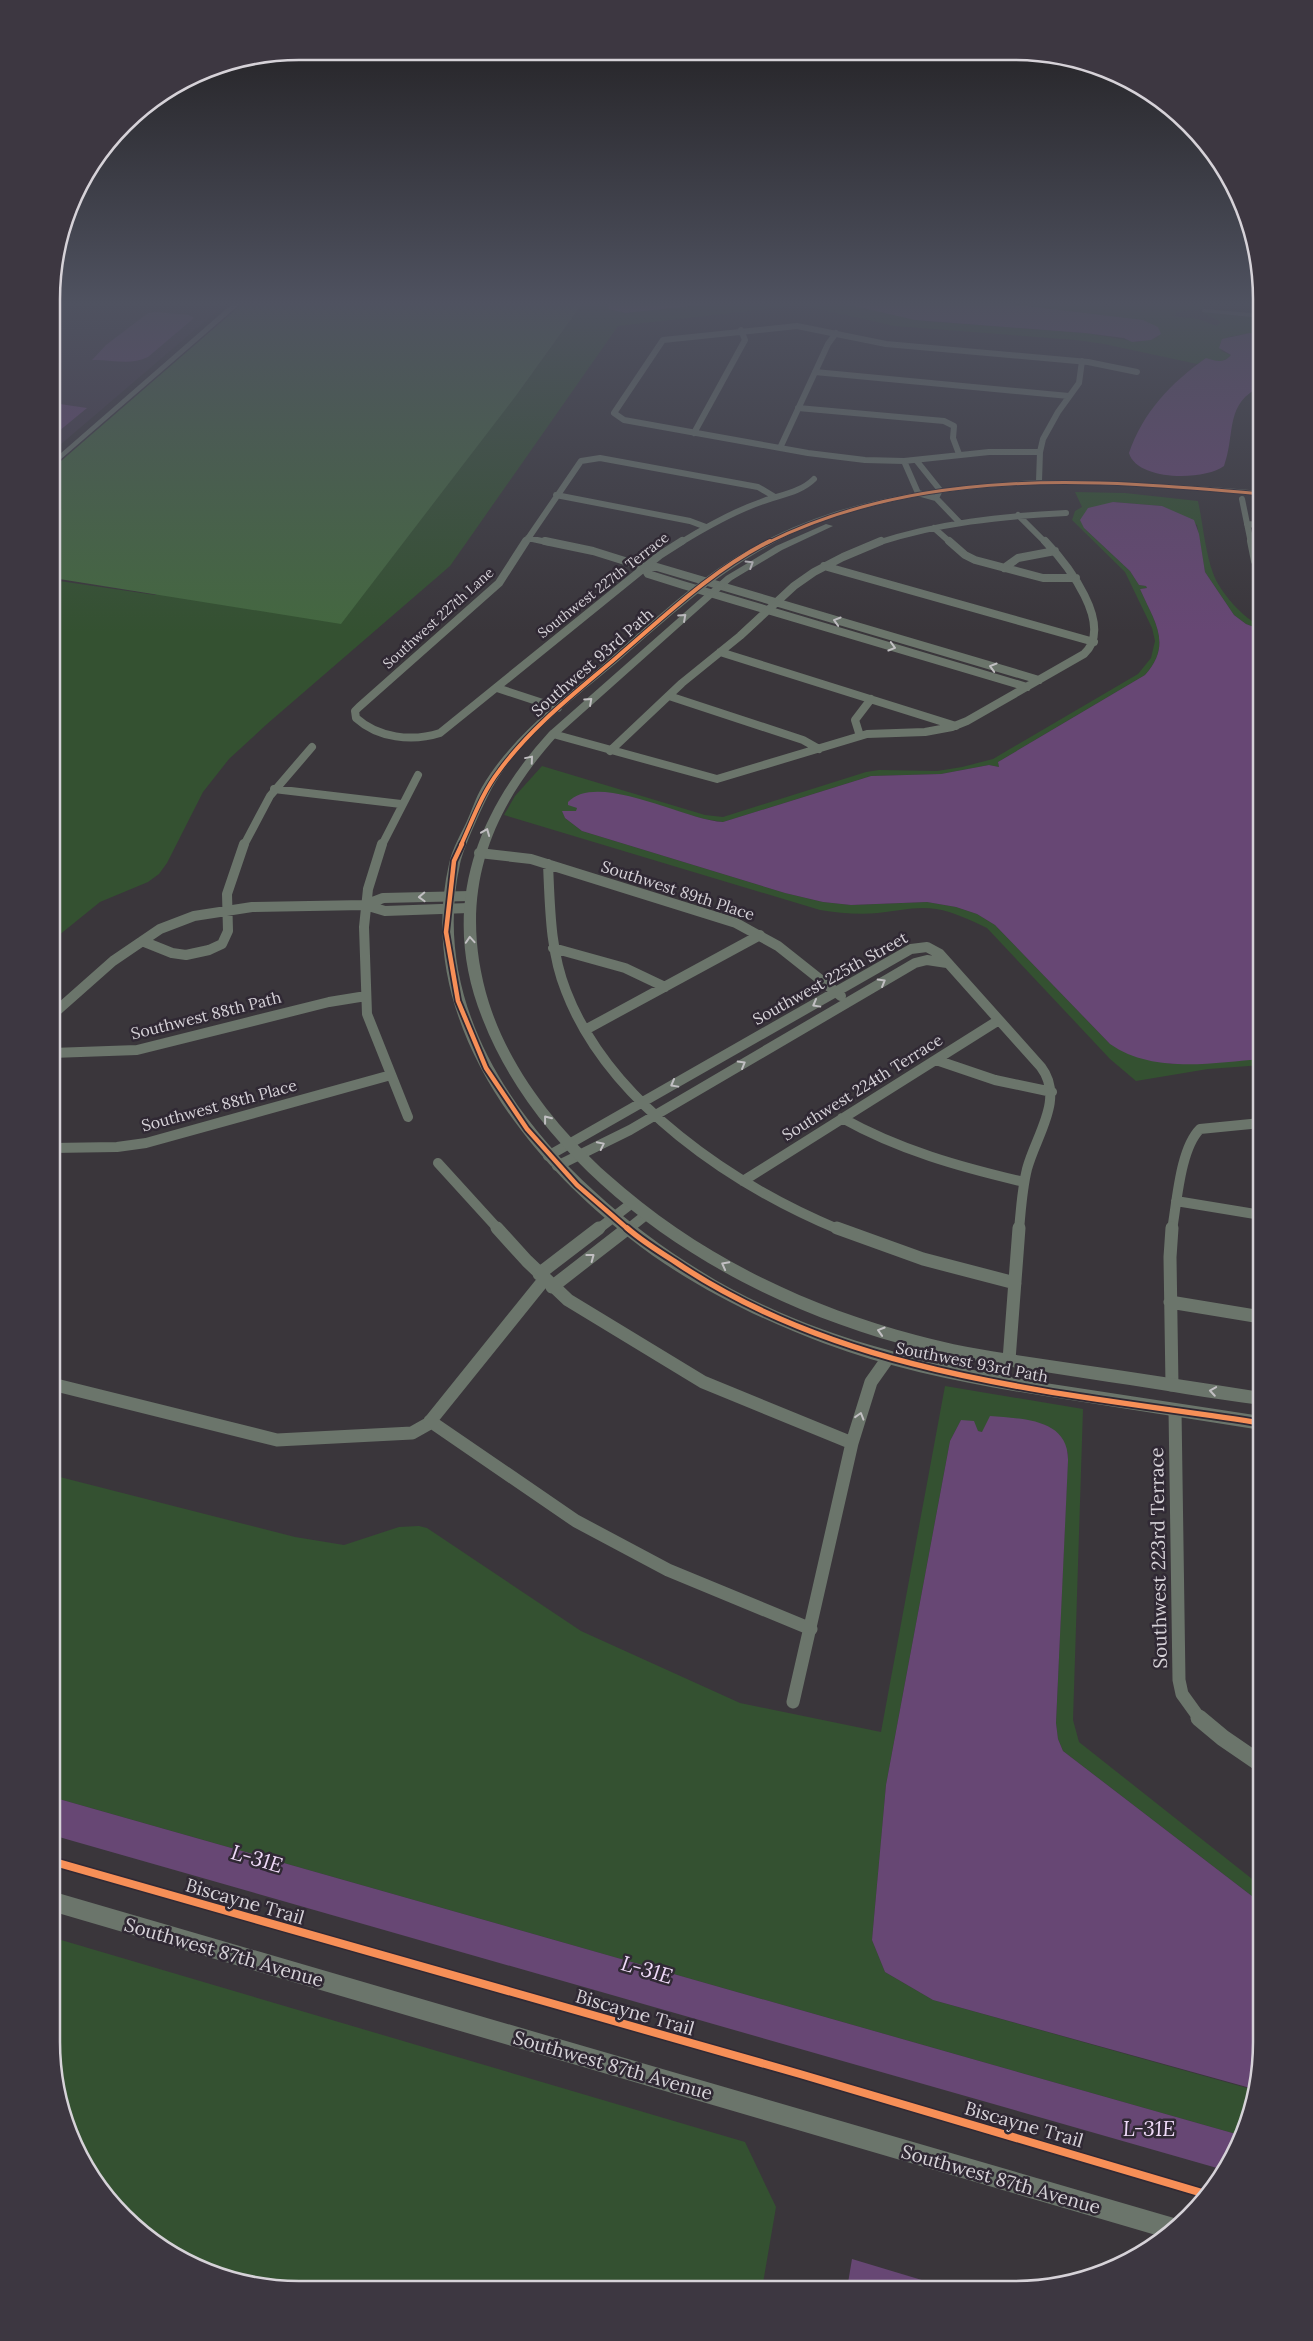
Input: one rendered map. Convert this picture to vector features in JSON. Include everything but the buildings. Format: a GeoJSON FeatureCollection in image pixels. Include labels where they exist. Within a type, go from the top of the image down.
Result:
{"type":"FeatureCollection","features":[{"type":"Feature","properties":{"kind":"street"},"geometry":{"type":"LineString","coordinates":[[60,458],[111,413]]}},
{"type":"Feature","properties":{"kind":"street"},"geometry":{"type":"LineString","coordinates":[[615,413],[615,416],[622,420],[848,459],[904,461],[959,454],[1040,452]]}},
{"type":"Feature","properties":{"kind":"street"},"geometry":{"type":"LineString","coordinates":[[694,433],[705,413]]}},
{"type":"Feature","properties":{"kind":"street"},"geometry":{"type":"LineString","coordinates":[[780,448],[796,413]]}},
{"type":"Feature","properties":{"kind":"street"},"geometry":{"type":"LineString","coordinates":[[860,413],[939,420],[951,424],[954,427],[954,444],[959,454]]}},
{"type":"Feature","properties":{"kind":"street"},"geometry":{"type":"LineString","coordinates":[[1039,481],[1040,452],[1043,439],[1058,413]]}},
{"type":"Feature","properties":{"kind":"street","name":"Southwest 227th Lane"},"geometry":{"type":"LineString","coordinates":[[424,738],[408,738],[383,732],[359,722],[355,716],[355,711],[496,586],[577,465],[585,459],[604,459],[758,487],[775,497]]}},
{"type":"Feature","properties":{"kind":"street"},"geometry":{"type":"LineString","coordinates":[[916,460],[960,523]]}},
{"type":"Feature","properties":{"kind":"street"},"geometry":{"type":"LineString","coordinates":[[904,461],[918,493]]}},
{"type":"Feature","properties":{"kind":"street","name":"Southwest 227th Terrace"},"geometry":{"type":"LineString","coordinates":[[424,738],[446,730],[644,567],[706,527],[775,497],[806,487],[814,479]]}},
{"type":"Feature","properties":{"kind":"street","name":"Southwest 93rd Path"},"geometry":{"type":"LineString","coordinates":[[1253,493],[1134,483],[1039,481],[938,494],[873,512],[812,532],[758,559],[719,586],[552,734],[528,760],[509,786],[491,820],[479,853],[470,902],[473,964],[479,993],[493,1029],[520,1082],[580,1156],[632,1203],[681,1239],[724,1264],[816,1308],[910,1340],[1009,1360],[1253,1398]]}},
{"type":"Feature","properties":{"kind":"street","name":"Southwest 93rd Path"},"geometry":{"type":"LineString","coordinates":[[1253,500],[1139,490],[1078,488],[938,494],[918,493],[862,506],[801,526],[747,552],[699,586],[558,708],[510,756],[480,799],[459,847],[447,909],[447,938],[451,973],[465,1025],[478,1055],[499,1092],[552,1161],[627,1229],[691,1273],[759,1309],[824,1336],[888,1358],[995,1382],[1253,1422]]}},
{"type":"Feature","properties":{"kind":"street"},"geometry":{"type":"LineString","coordinates":[[556,495],[692,521],[706,527]]}},
{"type":"Feature","properties":{"kind":"street"},"geometry":{"type":"LineString","coordinates":[[1242,499],[1253,544]]}},
{"type":"Feature","properties":{"kind":"street"},"geometry":{"type":"LineString","coordinates":[[610,751],[708,660],[720,652],[795,585],[824,566],[887,540],[934,528],[1018,515],[1066,513]]}},
{"type":"Feature","properties":{"kind":"street"},"geometry":{"type":"LineString","coordinates":[[552,734],[717,779],[878,732],[926,732],[956,726],[1084,654],[1094,642],[1095,626],[1076,578],[1055,551],[1018,515]]}},
{"type":"Feature","properties":{"kind":"street"},"geometry":{"type":"LineString","coordinates":[[1247,524],[1253,525]]}},
{"type":"Feature","properties":{"kind":"street"},"geometry":{"type":"LineString","coordinates":[[934,528],[968,557],[1048,579],[1076,578]]}},
{"type":"Feature","properties":{"kind":"street"},"geometry":{"type":"LineString","coordinates":[[528,538],[593,551],[644,567],[648,574],[699,586],[719,586],[1040,680]]}},
{"type":"Feature","properties":{"kind":"street"},"geometry":{"type":"LineString","coordinates":[[1004,568],[1018,558],[1055,551]]}},
{"type":"Feature","properties":{"kind":"street"},"geometry":{"type":"LineString","coordinates":[[824,566],[1094,642]]}},
{"type":"Feature","properties":{"kind":"street"},"geometry":{"type":"LineString","coordinates":[[699,586],[711,593],[1027,687]]}},
{"type":"Feature","properties":{"kind":"street"},"geometry":{"type":"LineString","coordinates":[[720,652],[956,726]]}},
{"type":"Feature","properties":{"kind":"street"},"geometry":{"type":"LineString","coordinates":[[497,688],[558,708]]}},
{"type":"Feature","properties":{"kind":"street"},"geometry":{"type":"LineString","coordinates":[[669,696],[803,740],[819,749]]}},
{"type":"Feature","properties":{"kind":"street"},"geometry":{"type":"LineString","coordinates":[[860,736],[853,726],[854,719],[871,699]]}},
{"type":"Feature","properties":{"kind":"street"},"geometry":{"type":"LineString","coordinates":[[142,941],[178,956],[210,950],[220,946],[227,936],[225,910],[228,890],[245,840],[274,789],[285,774],[312,747]]}},
{"type":"Feature","properties":{"kind":"street"},"geometry":{"type":"LineString","coordinates":[[408,1118],[369,1020],[366,996],[364,935],[365,905],[383,842],[401,804],[418,775]]}},
{"type":"Feature","properties":{"kind":"street"},"geometry":{"type":"LineString","coordinates":[[274,789],[401,804]]}},
{"type":"Feature","properties":{"kind":"street","name":"Southwest 89th Place"},"geometry":{"type":"LineString","coordinates":[[479,853],[514,856],[548,864],[729,920],[760,935],[783,950],[848,1002]]}},
{"type":"Feature","properties":{"kind":"street"},"geometry":{"type":"LineString","coordinates":[[548,864],[549,921],[553,948],[565,990],[585,1030],[604,1058],[642,1102],[656,1115],[743,1181],[813,1218],[877,1245],[940,1265],[1015,1283]]}},
{"type":"Feature","properties":{"kind":"street"},"geometry":{"type":"LineString","coordinates":[[365,905],[383,898],[448,897],[470,902]]}},
{"type":"Feature","properties":{"kind":"street"},"geometry":{"type":"LineString","coordinates":[[60,1008],[113,961],[142,941],[160,929],[194,916],[252,907],[365,905],[385,911],[447,909],[470,902]]}},
{"type":"Feature","properties":{"kind":"street"},"geometry":{"type":"LineString","coordinates":[[585,1030],[760,935]]}},
{"type":"Feature","properties":{"kind":"street","name":"Southwest 225th Street"},"geometry":{"type":"LineString","coordinates":[[552,1161],[568,1143],[916,947],[927,947],[936,950],[947,963]]}},
{"type":"Feature","properties":{"kind":"street"},"geometry":{"type":"LineString","coordinates":[[553,948],[625,968],[665,987]]}},
{"type":"Feature","properties":{"kind":"street","name":"Southwest 225th Street"},"geometry":{"type":"LineString","coordinates":[[552,1161],[580,1156],[656,1115],[918,961],[931,960],[947,963]]}},
{"type":"Feature","properties":{"kind":"street"},"geometry":{"type":"LineString","coordinates":[[947,963],[1046,1073],[1052,1092],[1051,1103],[1024,1182],[1009,1360]]}},
{"type":"Feature","properties":{"kind":"street","name":"Southwest 88th Path"},"geometry":{"type":"LineString","coordinates":[[60,1053],[137,1050],[337,1000],[366,996]]}},
{"type":"Feature","properties":{"kind":"street","name":"Southwest 224th Terrace"},"geometry":{"type":"LineString","coordinates":[[743,1181],[999,1020]]}},
{"type":"Feature","properties":{"kind":"street"},"geometry":{"type":"LineString","coordinates":[[936,1060],[995,1080],[1052,1092]]}},
{"type":"Feature","properties":{"kind":"street","name":"Southwest 88th Place"},"geometry":{"type":"LineString","coordinates":[[60,1148],[117,1147],[146,1143],[391,1075]]}},
{"type":"Feature","properties":{"kind":"street"},"geometry":{"type":"LineString","coordinates":[[842,1118],[866,1132],[920,1154],[952,1165],[1024,1182]]}},
{"type":"Feature","properties":{"kind":"street"},"geometry":{"type":"LineString","coordinates":[[1172,1385],[1170,1242],[1176,1200],[1185,1159],[1194,1136],[1200,1129],[1253,1125]]}},
{"type":"Feature","properties":{"kind":"street"},"geometry":{"type":"LineString","coordinates":[[438,1164],[545,1280],[576,1305],[703,1382],[852,1444]]}},
{"type":"Feature","properties":{"kind":"street"},"geometry":{"type":"LineString","coordinates":[[1176,1200],[1253,1213]]}},
{"type":"Feature","properties":{"kind":"street"},"geometry":{"type":"LineString","coordinates":[[60,1386],[277,1440],[412,1433],[420,1430],[430,1421],[545,1280],[613,1217],[632,1203]]}},
{"type":"Feature","properties":{"kind":"street"},"geometry":{"type":"LineString","coordinates":[[545,1280],[627,1229],[647,1214]]}},
{"type":"Feature","properties":{"kind":"street"},"geometry":{"type":"LineString","coordinates":[[1170,1302],[1253,1316]]}},
{"type":"Feature","properties":{"kind":"street"},"geometry":{"type":"LineString","coordinates":[[793,1702],[852,1444],[871,1382],[888,1358]]}},
{"type":"Feature","properties":{"kind":"street","name":"Southwest 223rd Terrace"},"geometry":{"type":"LineString","coordinates":[[1175,1410],[1179,1680],[1181,1694],[1195,1716],[1253,1758]]}},
{"type":"Feature","properties":{"kind":"street"},"geometry":{"type":"LineString","coordinates":[[430,1421],[576,1521],[668,1570],[810,1629]]}},
{"type":"Feature","properties":{"kind":"street","name":"Southwest 87th Avenue"},"geometry":{"type":"LineString","coordinates":[[60,1904],[1165,2227]]}},
{"type":"Feature","properties":{"kind":"shaded area"},"geometry":{"type":"Polygon","coordinates":[[[60,413],[97,413],[60,445],[60,413]]]}},
{"type":"Feature","properties":{"kind":"green space"},"geometry":{"type":"Polygon","coordinates":[[[116,413],[502,413],[341,624],[60,579],[60,462],[116,413]]]}},
{"type":"Feature","properties":{"kind":"green space"},"geometry":{"type":"Polygon","coordinates":[[[482,413],[557,413],[450,566],[229,759],[203,792],[167,863],[159,874],[148,882],[100,902],[60,934],[60,581],[155,595],[482,413]]]}},
{"type":"Feature","properties":{"kind":"green space"},"geometry":{"type":"Polygon","coordinates":[[[1075,492],[1125,493],[1198,501],[1208,556],[1216,580],[1233,604],[1253,622],[1253,627],[1234,615],[1205,572],[1197,525],[1162,506],[1113,502],[1084,528],[1130,571],[1139,585],[1146,586],[1147,588],[1140,589],[1158,632],[1158,653],[1145,675],[998,762],[999,767],[989,765],[941,774],[871,776],[723,822],[704,819],[618,794],[568,804],[578,808],[576,811],[563,811],[565,818],[582,831],[785,893],[823,902],[851,905],[927,902],[956,907],[977,914],[995,925],[1110,1044],[1171,1064],[1253,1059],[1253,1066],[1208,1069],[1136,1081],[1110,1059],[987,928],[962,917],[943,910],[929,908],[864,914],[820,910],[504,815],[515,796],[542,766],[705,815],[723,817],[866,772],[879,770],[937,771],[993,759],[1138,674],[1151,658],[1155,641],[1152,628],[1125,572],[1072,520],[1075,511],[1082,507],[1075,492]]]}},
{"type":"Feature","properties":{"kind":"green space"},"geometry":{"type":"Polygon","coordinates":[[[945,1386],[1083,1409],[1073,1720],[1079,1742],[1253,1880],[1253,1897],[1063,1751],[1058,1739],[1056,1723],[1068,1453],[1055,1432],[1042,1424],[1016,1424],[982,1432],[961,1420],[950,1441],[886,1785],[872,1940],[885,1972],[933,2000],[1248,2088],[1235,2134],[60,1799],[60,1477],[295,1537],[344,1545],[399,1527],[419,1526],[427,1528],[581,1631],[740,1703],[881,1732],[945,1386]]]}},
{"type":"Feature","properties":{"kind":"green space"},"geometry":{"type":"Polygon","coordinates":[[[60,1940],[745,2142],[776,2207],[763,2281],[299,2281],[267,2279],[237,2273],[207,2263],[179,2249],[153,2232],[119,2200],[100,2175],[78,2134],[68,2104],[62,2074],[60,2042],[60,1940]]]}},
{"type":"Feature","properties":{"kind":"water"},"geometry":{"type":"Polygon","coordinates":[[[60,413],[81,413],[60,430],[60,413]]]}},
{"type":"Feature","properties":{"kind":"water"},"geometry":{"type":"Polygon","coordinates":[[[1149,413],[1235,413],[1224,466],[1215,471],[1187,476],[1157,473],[1144,469],[1135,462],[1129,453],[1142,424],[1149,413]]]}},
{"type":"Feature","properties":{"kind":"water"},"geometry":{"type":"Polygon","coordinates":[[[1113,502],[1162,506],[1194,520],[1199,534],[1205,572],[1234,615],[1253,627],[1253,1060],[1203,1064],[1164,1063],[1145,1060],[1127,1053],[1110,1044],[995,925],[977,914],[956,907],[927,902],[851,905],[823,902],[785,893],[582,831],[565,818],[562,811],[576,811],[577,808],[568,805],[568,802],[582,794],[599,792],[620,794],[687,814],[723,822],[871,776],[941,774],[989,765],[999,767],[998,762],[1145,675],[1158,653],[1158,632],[1140,589],[1147,588],[1146,586],[1139,585],[1130,571],[1084,528],[1080,520],[1088,508],[1113,502]]]}},
{"type":"Feature","properties":{"kind":"water"},"geometry":{"type":"Polygon","coordinates":[[[990,1416],[1029,1420],[1052,1429],[1061,1436],[1066,1447],[1068,1461],[1056,1723],[1058,1739],[1063,1751],[1253,1897],[1253,2042],[1248,2087],[933,2000],[885,1972],[872,1940],[886,1785],[950,1441],[961,1420],[974,1421],[978,1431],[982,1432],[990,1416]]]}},
{"type":"Feature","properties":{"kind":"water","name":"L-31E"},"geometry":{"type":"Polygon","coordinates":[[[60,1799],[1235,2134],[1217,2168],[60,1837],[60,1799]]]}},
{"type":"Feature","properties":{"kind":"water"},"geometry":{"type":"Polygon","coordinates":[[[852,2259],[925,2281],[848,2281],[852,2259]]]}},
{"type":"Feature","properties":{"kind":"cycle path"},"geometry":{"type":"LineString","coordinates":[[1253,493],[1095,482],[984,485],[929,492],[875,503],[821,519],[790,531],[762,545],[712,577],[665,615],[546,718],[499,770],[486,789],[454,861],[446,932],[458,1001],[486,1068],[527,1129],[577,1185],[634,1234],[694,1275],[746,1303],[801,1328],[857,1349],[914,1365],[990,1381],[1253,1422]]}},
{"type":"Feature","properties":{"kind":"cycle path","name":"Biscayne Trail"},"geometry":{"type":"LineString","coordinates":[[60,1864],[800,2074],[1200,2192]]}}]}
